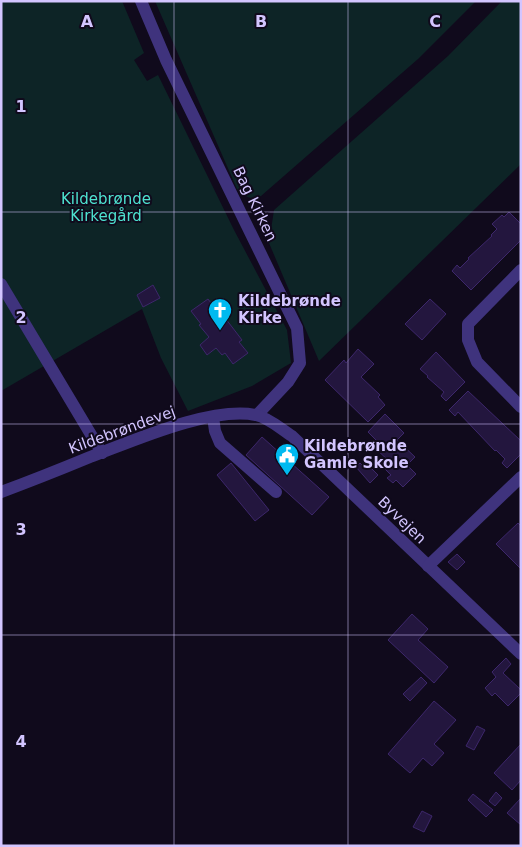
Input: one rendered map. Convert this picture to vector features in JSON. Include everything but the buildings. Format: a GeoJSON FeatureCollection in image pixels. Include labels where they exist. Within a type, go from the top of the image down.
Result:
{"type":"FeatureCollection","features":[{"type":"Feature","properties":{"kind":"street","name":"Bag Kirken"},"geometry":{"type":"LineString","coordinates":[[141,1],[166,60],[297,328],[300,362],[288,382],[257,415]]}},
{"type":"Feature","properties":{"kind":"street"},"geometry":{"type":"LineString","coordinates":[[521,270],[468,324],[468,340],[477,362],[521,407]]}},
{"type":"Feature","properties":{"kind":"street"},"geometry":{"type":"LineString","coordinates":[[1,284],[102,453]]}},
{"type":"Feature","properties":{"kind":"street","name":"Kildebrøndevej"},"geometry":{"type":"LineString","coordinates":[[1,492],[146,435],[213,417],[230,414],[257,415]]}},
{"type":"Feature","properties":{"kind":"street","name":"Byvejen"},"geometry":{"type":"LineString","coordinates":[[257,415],[292,436],[521,654]]}},
{"type":"Feature","properties":{"kind":"street"},"geometry":{"type":"LineString","coordinates":[[213,417],[215,431],[220,443],[276,492]]}},
{"type":"Feature","properties":{"kind":"street"},"geometry":{"type":"LineString","coordinates":[[428,566],[521,477]]}},
{"type":"Feature","properties":{"kind":"green space","name":"Kildebrønde Kirkegård"},"geometry":{"type":"Polygon","coordinates":[[[1,1],[122,1],[144,53],[134,60],[147,81],[158,75],[234,230],[287,330],[291,363],[252,386],[188,411],[161,358],[142,309],[1,391],[1,1]]]}},
{"type":"Feature","properties":{"kind":"green space"},"geometry":{"type":"Polygon","coordinates":[[[155,1],[476,1],[418,59],[261,196],[251,198],[245,196],[237,189],[155,1]]]}},
{"type":"Feature","properties":{"kind":"green space"},"geometry":{"type":"Polygon","coordinates":[[[502,1],[521,1],[521,164],[319,361],[269,243],[274,210],[448,56],[502,1]]]}},
{"type":"Feature","properties":{"kind":"place","name":"Kildebrønde Kirke"},"geometry":{"type":"Point","coordinates":[220,331]}},
{"type":"Feature","properties":{"kind":"place","name":"Kildebrønde Gamle Skole"},"geometry":{"type":"Point","coordinates":[287,476]}}]}
